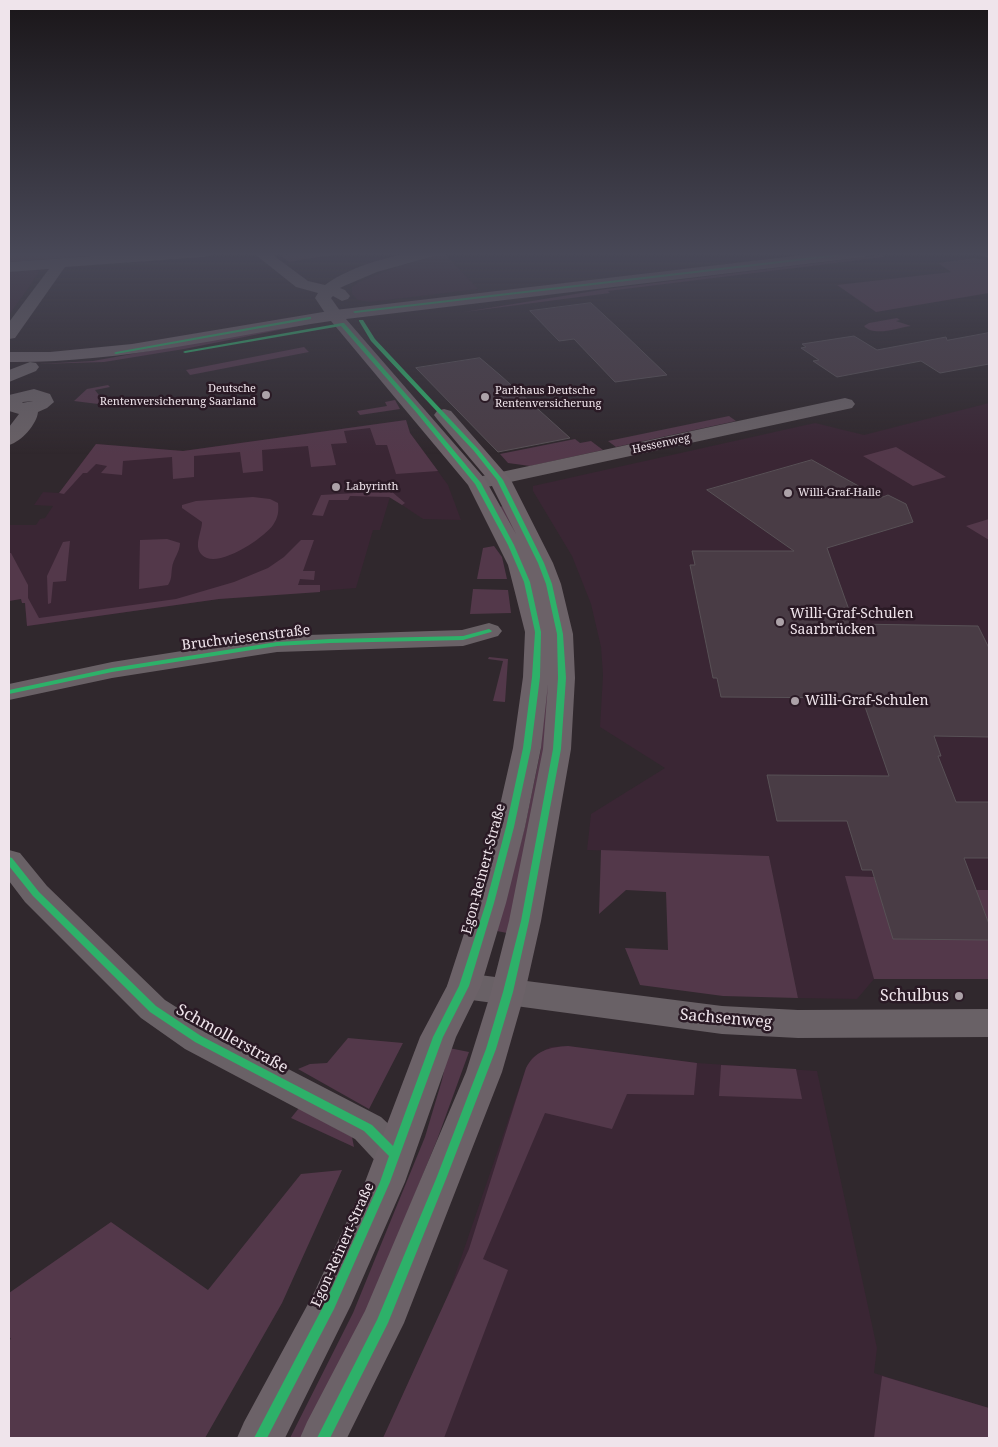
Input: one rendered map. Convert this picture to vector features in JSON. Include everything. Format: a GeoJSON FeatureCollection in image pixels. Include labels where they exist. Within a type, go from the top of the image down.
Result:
{"type":"FeatureCollection","features":[{"type":"Feature","properties":{"kind":"main road"},"geometry":{"type":"LineString","coordinates":[[9,357],[68,357],[116,353],[338,320]]}},
{"type":"Feature","properties":{"kind":"main road"},"geometry":{"type":"LineString","coordinates":[[9,365],[76,368],[114,364],[340,320]]}},
{"type":"Feature","properties":{"kind":"main road","name":"Egon-Reinert-Straße"},"geometry":{"type":"LineString","coordinates":[[323,1438],[382,1323],[484,1072],[508,992],[524,921],[557,749],[562,678],[560,634],[549,584],[541,563],[488,482],[418,411],[349,320]]}},
{"type":"Feature","properties":{"kind":"main road","name":"Egon-Reinert-Straße"},"geometry":{"type":"LineString","coordinates":[[260,1438],[330,1305],[395,1155],[438,1037],[464,986],[490,903],[510,827],[527,748],[536,677],[538,632],[520,565],[489,505],[488,482],[476,450],[373,340],[350,320]]}},
{"type":"Feature","properties":{"kind":"street"},"geometry":{"type":"LineString","coordinates":[[9,334],[20,320]]}},
{"type":"Feature","properties":{"kind":"street"},"geometry":{"type":"LineString","coordinates":[[9,377],[30,367]]}},
{"type":"Feature","properties":{"kind":"street","name":"Hessenweg"},"geometry":{"type":"LineString","coordinates":[[488,482],[845,404]]}},
{"type":"Feature","properties":{"kind":"street"},"geometry":{"type":"LineString","coordinates":[[9,439],[28,418],[29,408]]}},
{"type":"Feature","properties":{"kind":"street","name":"Bruchwiesenstraße"},"geometry":{"type":"LineString","coordinates":[[9,692],[112,670],[277,644],[330,640],[463,638],[489,631]]}},
{"type":"Feature","properties":{"kind":"street","name":"Schmollerstraße"},"geometry":{"type":"LineString","coordinates":[[9,860],[36,894],[153,1009],[198,1039],[368,1128],[395,1155]]}},
{"type":"Feature","properties":{"kind":"street","name":"Sachsenweg"},"geometry":{"type":"LineString","coordinates":[[464,986],[692,1017],[748,1022],[798,1024],[989,1023]]}},
{"type":"Feature","properties":{"kind":"shaded area"},"geometry":{"type":"Polygon","coordinates":[[[899,320],[896,321],[911,326],[893,330],[874,331],[864,326],[869,323],[899,320]]]}},
{"type":"Feature","properties":{"kind":"shaded area"},"geometry":{"type":"Polygon","coordinates":[[[308,322],[309,324],[184,349],[104,362],[38,364],[93,361],[308,322]]]}},
{"type":"Feature","properties":{"kind":"shaded area"},"geometry":{"type":"Polygon","coordinates":[[[304,347],[309,352],[190,375],[186,370],[304,347]]]}},
{"type":"Feature","properties":{"kind":"shaded area"},"geometry":{"type":"Polygon","coordinates":[[[108,385],[110,387],[95,390],[105,403],[123,401],[106,405],[74,401],[87,389],[108,385]]]}},
{"type":"Feature","properties":{"kind":"shaded area"},"geometry":{"type":"Polygon","coordinates":[[[395,400],[400,409],[360,415],[357,411],[387,406],[385,402],[395,400]]]}},
{"type":"Feature","properties":{"kind":"shaded area","name":"Willi-Graf-Schulen"},"geometry":{"type":"Polygon","coordinates":[[[989,403],[989,979],[874,979],[857,999],[798,998],[769,856],[587,850],[591,814],[665,768],[600,727],[603,675],[601,647],[591,604],[572,556],[533,491],[533,486],[815,423],[864,435],[989,403]]]}},
{"type":"Feature","properties":{"kind":"shaded area"},"geometry":{"type":"Polygon","coordinates":[[[729,416],[736,421],[616,447],[608,441],[729,416]]]}},
{"type":"Feature","properties":{"kind":"shaded area"},"geometry":{"type":"Polygon","coordinates":[[[406,420],[410,433],[448,485],[461,520],[423,519],[390,497],[380,530],[373,530],[356,588],[219,599],[27,626],[25,603],[22,603],[21,599],[9,601],[9,525],[36,525],[40,519],[45,518],[53,506],[34,505],[43,492],[59,493],[96,444],[183,451],[406,420]]]}},
{"type":"Feature","properties":{"kind":"shaded area"},"geometry":{"type":"Polygon","coordinates":[[[406,420],[410,433],[438,471],[396,474],[387,445],[376,445],[370,428],[344,431],[347,443],[331,444],[336,465],[311,467],[308,446],[262,450],[263,471],[243,473],[240,452],[194,456],[194,477],[173,479],[172,457],[123,461],[122,475],[101,473],[107,466],[96,464],[87,473],[83,473],[64,494],[59,493],[96,444],[183,451],[406,420]]]}},
{"type":"Feature","properties":{"kind":"shaded area"},"geometry":{"type":"Polygon","coordinates":[[[575,439],[580,443],[591,441],[603,450],[530,466],[508,463],[500,454],[575,439]]]}},
{"type":"Feature","properties":{"kind":"shaded area"},"geometry":{"type":"Polygon","coordinates":[[[896,447],[946,477],[913,486],[863,456],[896,447]]]}},
{"type":"Feature","properties":{"kind":"shaded area"},"geometry":{"type":"Polygon","coordinates":[[[391,491],[405,503],[402,505],[389,497],[350,496],[348,500],[329,500],[323,516],[312,515],[321,495],[391,491]]]}},
{"type":"Feature","properties":{"kind":"shaded area"},"geometry":{"type":"Polygon","coordinates":[[[253,497],[270,499],[278,503],[276,520],[268,531],[251,544],[229,556],[209,559],[202,555],[199,551],[198,543],[202,522],[182,508],[182,505],[196,501],[253,497]]]}},
{"type":"Feature","properties":{"kind":"shaded area"},"geometry":{"type":"Polygon","coordinates":[[[505,506],[535,563],[552,633],[549,749],[507,933],[497,931],[525,826],[541,749],[542,677],[498,507],[505,506]]]}},
{"type":"Feature","properties":{"kind":"shaded area"},"geometry":{"type":"Polygon","coordinates":[[[989,519],[989,540],[966,526],[989,519]]]}},
{"type":"Feature","properties":{"kind":"shaded area"},"geometry":{"type":"Polygon","coordinates":[[[167,539],[180,543],[168,585],[139,589],[140,540],[167,539]]]}},
{"type":"Feature","properties":{"kind":"shaded area"},"geometry":{"type":"Polygon","coordinates":[[[301,540],[314,540],[303,571],[315,571],[314,580],[300,579],[298,585],[320,585],[320,592],[219,599],[27,626],[25,603],[22,603],[21,599],[9,601],[9,553],[11,553],[28,585],[28,598],[39,618],[176,599],[234,582],[268,568],[284,557],[301,540]]]}},
{"type":"Feature","properties":{"kind":"shaded area"},"geometry":{"type":"Polygon","coordinates":[[[70,541],[66,581],[53,582],[51,603],[48,604],[47,576],[63,542],[70,541]]]}},
{"type":"Feature","properties":{"kind":"shaded area"},"geometry":{"type":"Polygon","coordinates":[[[494,546],[502,557],[507,579],[477,579],[483,548],[494,546]]]}},
{"type":"Feature","properties":{"kind":"shaded area"},"geometry":{"type":"Polygon","coordinates":[[[473,589],[508,590],[511,613],[470,614],[473,589]]]}},
{"type":"Feature","properties":{"kind":"shaded area"},"geometry":{"type":"Polygon","coordinates":[[[489,657],[508,659],[505,702],[493,701],[503,661],[488,659],[489,657]]]}},
{"type":"Feature","properties":{"kind":"shaded area"},"geometry":{"type":"Polygon","coordinates":[[[601,850],[769,856],[798,998],[723,996],[640,985],[625,948],[668,950],[666,892],[626,890],[599,914],[601,850]]]}},
{"type":"Feature","properties":{"kind":"shaded area"},"geometry":{"type":"Polygon","coordinates":[[[845,876],[874,877],[894,939],[989,940],[989,979],[874,979],[845,876]]]}},
{"type":"Feature","properties":{"kind":"shaded area"},"geometry":{"type":"Polygon","coordinates":[[[976,890],[989,890],[989,924],[976,890]]]}},
{"type":"Feature","properties":{"kind":"shaded area"},"geometry":{"type":"Polygon","coordinates":[[[348,1038],[403,1043],[369,1109],[298,1069],[310,1064],[327,1063],[348,1038]]]}},
{"type":"Feature","properties":{"kind":"shaded area"},"geometry":{"type":"Polygon","coordinates":[[[568,1046],[697,1063],[817,1071],[877,1348],[874,1373],[989,1408],[989,1438],[383,1438],[448,1296],[526,1068],[532,1058],[550,1047],[568,1046]]]}},
{"type":"Feature","properties":{"kind":"shaded area"},"geometry":{"type":"Polygon","coordinates":[[[568,1046],[697,1063],[694,1095],[627,1094],[612,1129],[545,1113],[483,1259],[508,1270],[444,1438],[383,1438],[469,1249],[526,1068],[543,1051],[555,1047],[568,1046]]]}},
{"type":"Feature","properties":{"kind":"shaded area"},"geometry":{"type":"Polygon","coordinates":[[[449,1048],[469,1052],[437,1140],[365,1316],[313,1422],[304,1438],[290,1438],[353,1313],[425,1137],[442,1080],[449,1048]]]}},
{"type":"Feature","properties":{"kind":"shaded area"},"geometry":{"type":"Polygon","coordinates":[[[721,1065],[796,1069],[802,1099],[719,1096],[721,1065]]]}},
{"type":"Feature","properties":{"kind":"shaded area"},"geometry":{"type":"Polygon","coordinates":[[[299,1108],[352,1137],[354,1147],[291,1118],[299,1108]]]}},
{"type":"Feature","properties":{"kind":"shaded area"},"geometry":{"type":"Polygon","coordinates":[[[342,1170],[282,1303],[205,1438],[9,1438],[9,1340],[11,1339],[9,1336],[9,1293],[111,1222],[208,1290],[301,1174],[342,1170]]]}},
{"type":"Feature","properties":{"kind":"shaded area"},"geometry":{"type":"Polygon","coordinates":[[[882,1376],[989,1408],[989,1438],[874,1438],[882,1376]]]}},
{"type":"Feature","properties":{"kind":"building"},"geometry":{"type":"Polygon","coordinates":[[[538,320],[609,320],[667,375],[615,382],[574,339],[559,341],[538,320]]]}},
{"type":"Feature","properties":{"kind":"building"},"geometry":{"type":"Polygon","coordinates":[[[989,333],[989,364],[940,373],[921,361],[837,377],[813,361],[819,360],[801,348],[806,347],[802,344],[854,336],[877,350],[946,337],[947,340],[989,333]]]}},
{"type":"Feature","properties":{"kind":"building","name":"Parkhaus Deutsche Rentenversicherung"},"geometry":{"type":"Polygon","coordinates":[[[480,358],[570,438],[498,452],[416,368],[480,358]]]}},
{"type":"Feature","properties":{"kind":"building"},"geometry":{"type":"Polygon","coordinates":[[[812,460],[880,498],[888,495],[906,504],[913,522],[827,548],[854,624],[978,626],[989,648],[989,737],[934,736],[941,756],[938,756],[956,802],[989,802],[989,858],[964,858],[989,924],[989,940],[893,939],[872,870],[862,870],[847,821],[777,821],[767,775],[889,776],[862,698],[721,697],[717,678],[713,678],[690,565],[695,565],[692,551],[794,551],[707,490],[812,460]]]}},
{"type":"Feature","properties":{"kind":"cycle path"},"geometry":{"type":"LineString","coordinates":[[116,353],[301,320]]}},
{"type":"Feature","properties":{"kind":"cycle path"},"geometry":{"type":"LineString","coordinates":[[323,1438],[382,1323],[441,1179],[491,1049],[508,992],[525,921],[557,749],[562,678],[560,634],[549,584],[541,563],[500,480],[476,450],[373,340],[361,321]]}},
{"type":"Feature","properties":{"kind":"cycle path"},"geometry":{"type":"LineString","coordinates":[[185,352],[342,324],[478,483],[511,545],[527,582],[538,632],[536,677],[527,748],[510,827],[490,903],[464,986],[438,1037],[385,1182],[330,1305],[260,1438]]}},
{"type":"Feature","properties":{"kind":"cycle path"},"geometry":{"type":"LineString","coordinates":[[9,692],[112,670],[277,644],[463,638],[489,631]]}},
{"type":"Feature","properties":{"kind":"cycle path"},"geometry":{"type":"LineString","coordinates":[[9,860],[36,894],[153,1009],[198,1039],[368,1128],[395,1155]]}},
{"type":"Feature","properties":{"kind":"place","name":"Deutsche Rentenversicherung Saarland"},"geometry":{"type":"Point","coordinates":[266,395]}},
{"type":"Feature","properties":{"kind":"place","name":"Parkhaus Deutsche Rentenversicherung"},"geometry":{"type":"Point","coordinates":[485,397]}},
{"type":"Feature","properties":{"kind":"place","name":"Labyrinth"},"geometry":{"type":"Point","coordinates":[336,487]}},
{"type":"Feature","properties":{"kind":"place","name":"Willi-Graf-Halle"},"geometry":{"type":"Point","coordinates":[788,493]}},
{"type":"Feature","properties":{"kind":"place","name":"Willi-Graf-Schulen Saarbrücken"},"geometry":{"type":"Point","coordinates":[780,622]}},
{"type":"Feature","properties":{"kind":"place","name":"Willi-Graf-Schulen"},"geometry":{"type":"Point","coordinates":[795,701]}},
{"type":"Feature","properties":{"kind":"place","name":"Schulbus"},"geometry":{"type":"Point","coordinates":[959,996]}}]}
